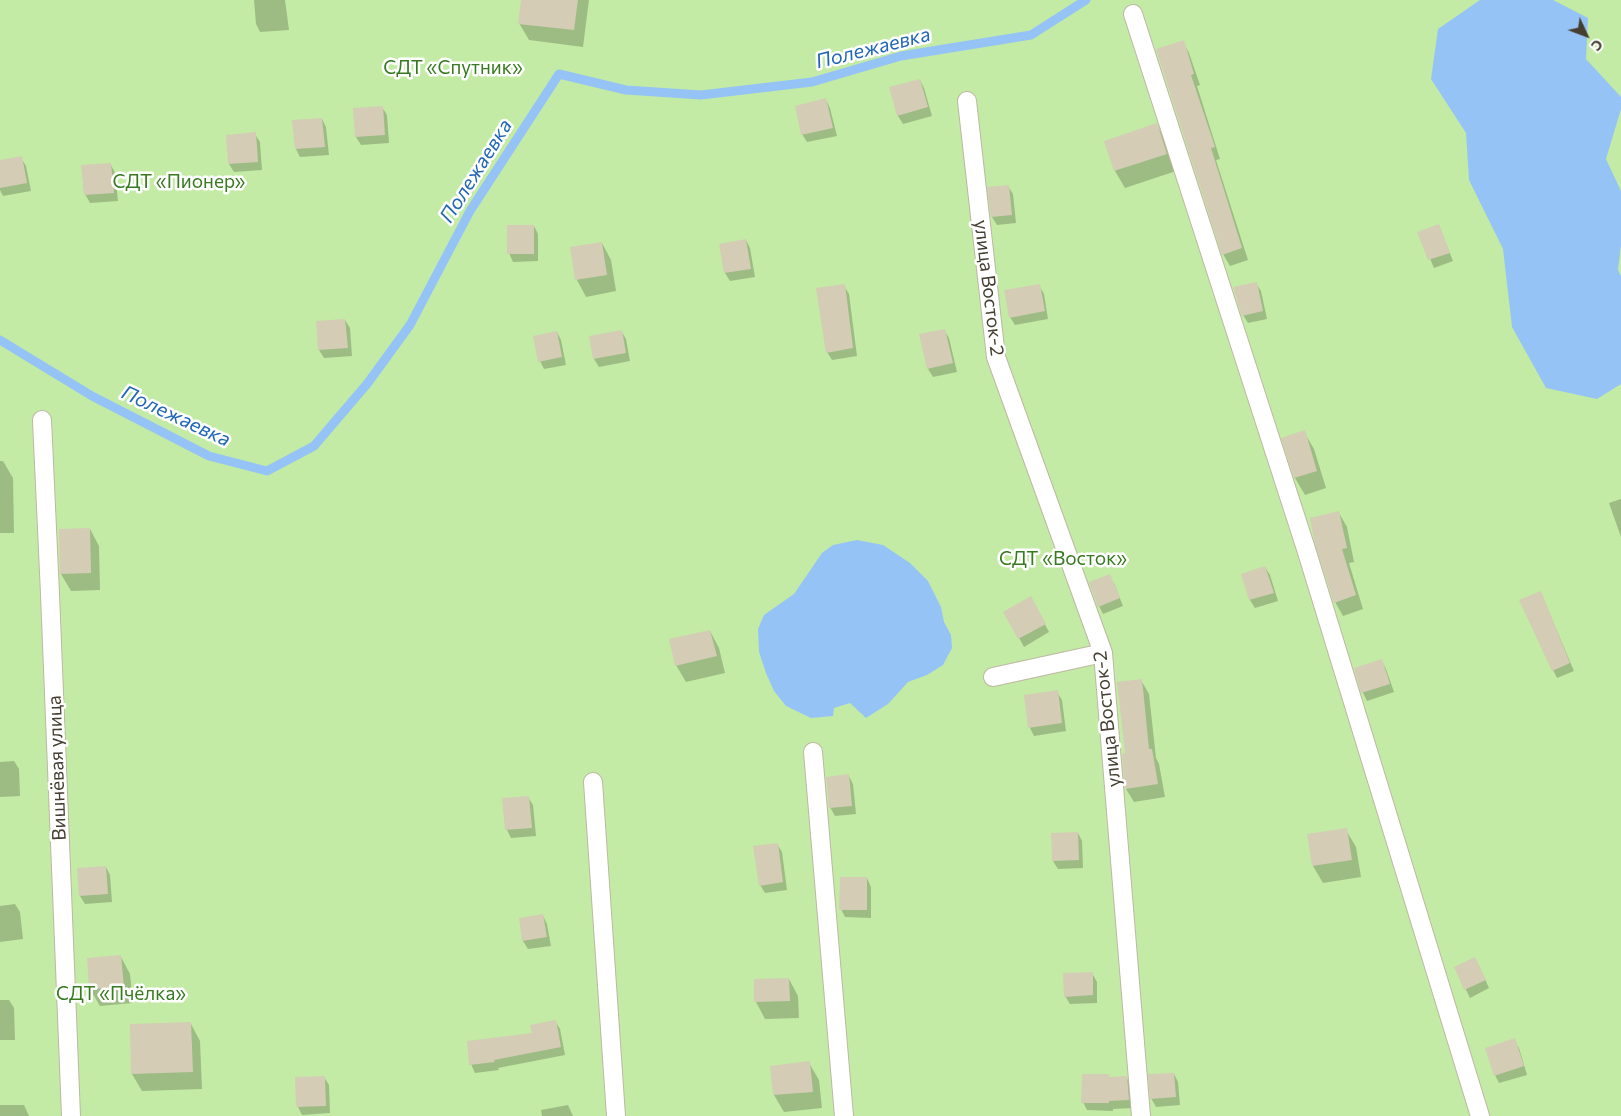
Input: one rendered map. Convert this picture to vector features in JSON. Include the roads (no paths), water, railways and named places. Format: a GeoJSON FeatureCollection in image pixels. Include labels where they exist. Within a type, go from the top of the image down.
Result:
{"type":"FeatureCollection","features":[{"type":"Feature","properties":{"kind":"lane"},"geometry":{"type":"LineString","coordinates":[[1133,14],[1309,558],[1480,1116]]}},
{"type":"Feature","properties":{"kind":"lane","name":"улица Восток-2"},"geometry":{"type":"LineString","coordinates":[[967,101],[996,357],[1103,653],[1141,1116]]}},
{"type":"Feature","properties":{"kind":"lane","name":"Вишнёвая улица"},"geometry":{"type":"LineString","coordinates":[[42,420],[71,1116]]}},
{"type":"Feature","properties":{"kind":"lane"},"geometry":{"type":"LineString","coordinates":[[993,677],[1103,653]]}},
{"type":"Feature","properties":{"kind":"lane"},"geometry":{"type":"LineString","coordinates":[[813,752],[844,1116]]}},
{"type":"Feature","properties":{"kind":"lane"},"geometry":{"type":"LineString","coordinates":[[594,782],[616,1116]]}},
{"type":"Feature","properties":{"kind":"water"},"geometry":{"type":"Polygon","coordinates":[[[1480,0],[1553,0],[1588,18],[1586,59],[1621,97],[1621,109],[1606,159],[1621,191],[1621,245],[1618,270],[1621,276],[1621,384],[1597,399],[1546,388],[1512,327],[1503,249],[1469,180],[1466,133],[1431,79],[1438,29],[1480,0]]]}},
{"type":"Feature","properties":{"kind":"water"},"geometry":{"type":"Polygon","coordinates":[[[857,540],[883,545],[910,563],[928,581],[941,607],[944,622],[951,635],[952,648],[943,665],[927,675],[908,682],[888,704],[866,718],[850,703],[834,708],[833,716],[811,718],[786,706],[774,691],[759,652],[758,629],[764,615],[794,594],[822,553],[833,545],[857,540]]]}},
{"type":"Feature","properties":{"kind":"waterway","name":"Полежаевка"},"geometry":{"type":"LineString","coordinates":[[0,340],[92,396],[209,456],[267,471],[314,446],[367,384],[410,325],[470,211],[559,74],[626,90],[701,95],[812,82],[901,56],[1031,35],[1086,0]]}},
{"type":"Feature","properties":{"kind":"park label","name":"СДТ «Спутник»"},"geometry":{"type":"Point","coordinates":[453,68]}},
{"type":"Feature","properties":{"kind":"park label","name":"СДТ «Пионер»"},"geometry":{"type":"Point","coordinates":[179,182]}},
{"type":"Feature","properties":{"kind":"park label","name":"СДТ «Восток»"},"geometry":{"type":"Point","coordinates":[1063,559]}},
{"type":"Feature","properties":{"kind":"park label","name":"СДТ «Пчёлка»"},"geometry":{"type":"Point","coordinates":[121,994]}}]}
